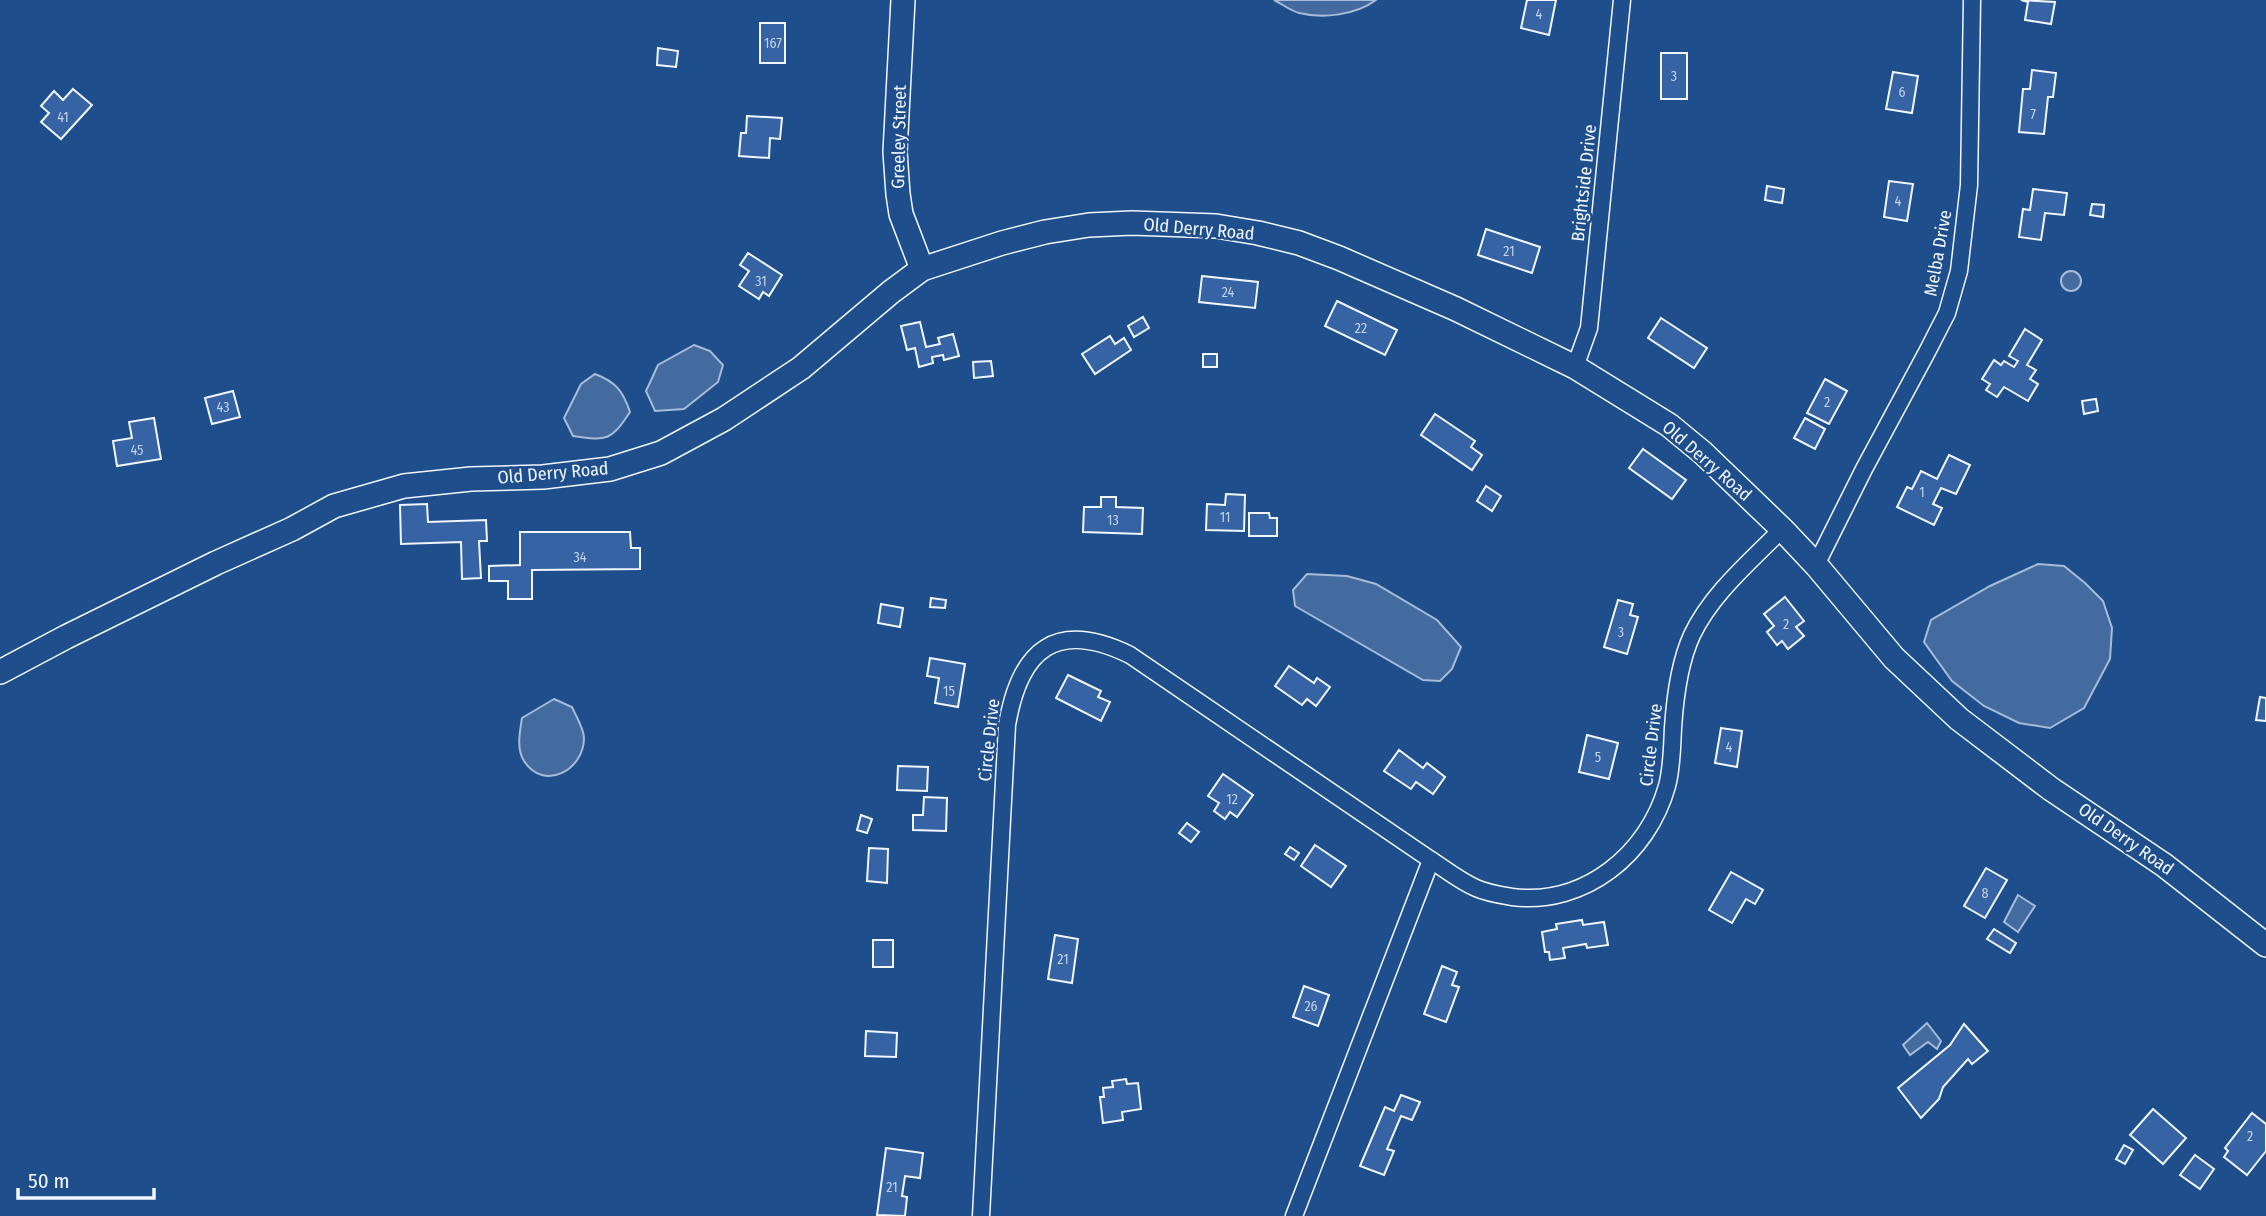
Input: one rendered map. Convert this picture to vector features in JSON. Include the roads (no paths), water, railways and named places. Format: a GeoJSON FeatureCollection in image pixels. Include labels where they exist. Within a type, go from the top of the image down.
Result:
{"type":"FeatureCollection","features":[{"type":"Feature","properties":{"kind":"street","name":"Greeley Street"},"geometry":{"type":"LineString","coordinates":[[904,0],[895,152],[901,214],[922,269]]}},
{"type":"Feature","properties":{"kind":"street","name":"Brightside Drive"},"geometry":{"type":"LineString","coordinates":[[1575,368],[1589,328],[1622,0]]}},
{"type":"Feature","properties":{"kind":"street","name":"Melba Drive"},"geometry":{"type":"LineString","coordinates":[[1815,565],[1947,313],[1959,271],[1969,185],[1972,0]]}},
{"type":"Feature","properties":{"kind":"street","name":"Old Derry Road"},"geometry":{"type":"LineString","coordinates":[[0,672],[334,506],[404,486],[596,471],[661,453],[724,419],[801,368],[922,269],[1002,243],[1089,225],[1174,223],[1226,228],[1299,243],[1456,309],[1575,368],[1669,425],[1703,453],[1782,529],[1894,657],[1959,719],[2051,789],[2173,871],[2266,945]]}},
{"type":"Feature","properties":{"kind":"street","name":"Circle Drive"},"geometry":{"type":"LineString","coordinates":[[981,1216],[1007,725],[1017,680],[1030,660],[1048,646],[1069,640],[1090,640],[1111,646],[1130,655],[1477,889],[1524,898],[1547,897],[1590,884],[1625,858],[1652,824],[1668,783],[1680,675],[1692,635],[1722,591],[1782,529]]}},
{"type":"Feature","properties":{"kind":"street"},"geometry":{"type":"LineString","coordinates":[[1294,1216],[1431,860]]}},
{"type":"Feature","properties":{"kind":"water"},"geometry":{"type":"Polygon","coordinates":[[[1274,0],[1376,0],[1349,12],[1318,16],[1296,12],[1274,0]]]}},
{"type":"Feature","properties":{"kind":"water"},"geometry":{"type":"Polygon","coordinates":[[[2071,271],[2078,274],[2081,281],[2078,288],[2071,291],[2064,288],[2061,281],[2064,274],[2071,271]]]}},
{"type":"Feature","properties":{"kind":"water"},"geometry":{"type":"Polygon","coordinates":[[[694,345],[710,351],[723,365],[718,382],[684,409],[655,411],[646,391],[658,365],[694,345]]]}},
{"type":"Feature","properties":{"kind":"water"},"geometry":{"type":"Polygon","coordinates":[[[595,374],[618,388],[630,412],[618,429],[607,437],[573,436],[564,418],[581,384],[595,374]]]}},
{"type":"Feature","properties":{"kind":"water"},"geometry":{"type":"Polygon","coordinates":[[[2038,564],[2064,566],[2085,583],[2103,601],[2112,628],[2110,659],[2084,708],[2050,728],[2019,723],[1984,706],[1952,681],[1924,642],[1931,620],[1990,586],[2038,564]]]}},
{"type":"Feature","properties":{"kind":"water"},"geometry":{"type":"Polygon","coordinates":[[[1307,574],[1347,576],[1376,584],[1437,620],[1461,647],[1452,669],[1440,681],[1423,680],[1295,606],[1293,590],[1307,574]]]}},
{"type":"Feature","properties":{"kind":"water"},"geometry":{"type":"Polygon","coordinates":[[[554,699],[572,707],[584,738],[582,749],[570,768],[552,776],[532,770],[524,761],[519,740],[522,718],[554,699]]]}},
{"type":"Feature","properties":{"kind":"water"},"geometry":{"type":"Polygon","coordinates":[[[2018,895],[2035,906],[2018,932],[2004,922],[2018,895]]]}},
{"type":"Feature","properties":{"kind":"water"},"geometry":{"type":"Polygon","coordinates":[[[1927,1023],[1941,1041],[1937,1049],[1928,1042],[1910,1055],[1903,1045],[1927,1023]]]}}]}
